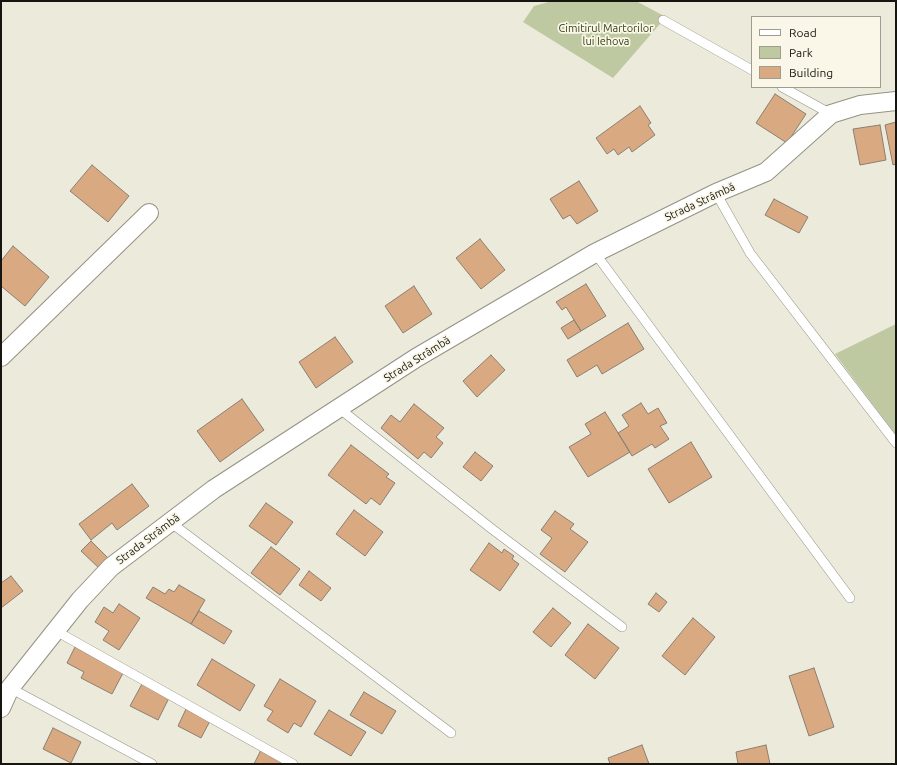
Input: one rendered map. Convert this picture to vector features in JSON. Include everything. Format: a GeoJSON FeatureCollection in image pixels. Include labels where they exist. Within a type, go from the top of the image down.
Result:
{"type":"FeatureCollection","features":[{"type":"Feature","properties":{"kind":"street","name":"Strada Strâmbă"},"geometry":{"type":"LineString","coordinates":[[1,708],[10,688],[80,600],[111,567],[214,490],[416,358],[595,253],[716,193],[766,172],[831,114],[860,105],[896,101]]}},
{"type":"Feature","properties":{"kind":"street"},"geometry":{"type":"LineString","coordinates":[[1,357],[150,213]]}},
{"type":"Feature","properties":{"kind":"lane"},"geometry":{"type":"LineString","coordinates":[[663,20],[751,69]]}},
{"type":"Feature","properties":{"kind":"lane"},"geometry":{"type":"LineString","coordinates":[[784,88],[831,114]]}},
{"type":"Feature","properties":{"kind":"lane"},"geometry":{"type":"LineString","coordinates":[[716,193],[750,253],[896,443]]}},
{"type":"Feature","properties":{"kind":"lane"},"geometry":{"type":"LineString","coordinates":[[595,253],[850,598]]}},
{"type":"Feature","properties":{"kind":"lane"},"geometry":{"type":"LineString","coordinates":[[340,409],[492,529],[622,627]]}},
{"type":"Feature","properties":{"kind":"lane"},"geometry":{"type":"LineString","coordinates":[[170,522],[451,734]]}},
{"type":"Feature","properties":{"kind":"lane"},"geometry":{"type":"LineString","coordinates":[[56,630],[293,764]]}},
{"type":"Feature","properties":{"kind":"lane"},"geometry":{"type":"LineString","coordinates":[[10,688],[152,764]]}},
{"type":"Feature","properties":{"kind":"green space","name":"Cimitirul Martorilor lui Iehova"},"geometry":{"type":"Polygon","coordinates":[[[552,1],[636,1],[666,17],[613,78],[523,22],[534,6],[552,1]]]}},
{"type":"Feature","properties":{"kind":"green space"},"geometry":{"type":"Polygon","coordinates":[[[896,324],[896,435],[835,354],[896,324]]]}},
{"type":"Feature","properties":{"kind":"building"},"geometry":{"type":"Polygon","coordinates":[[[775,94],[806,114],[787,143],[756,123],[775,94]]]}},
{"type":"Feature","properties":{"kind":"building"},"geometry":{"type":"Polygon","coordinates":[[[640,106],[651,123],[648,125],[655,135],[632,152],[629,147],[618,155],[614,149],[607,154],[596,138],[640,106]]]}},
{"type":"Feature","properties":{"kind":"building"},"geometry":{"type":"Polygon","coordinates":[[[896,122],[896,164],[893,165],[885,125],[896,122]]]}},
{"type":"Feature","properties":{"kind":"building"},"geometry":{"type":"Polygon","coordinates":[[[880,125],[886,160],[860,165],[853,129],[880,125]]]}},
{"type":"Feature","properties":{"kind":"building"},"geometry":{"type":"Polygon","coordinates":[[[92,165],[129,196],[108,222],[70,191],[92,165]]]}},
{"type":"Feature","properties":{"kind":"building"},"geometry":{"type":"Polygon","coordinates":[[[579,181],[598,211],[577,224],[570,215],[563,219],[550,199],[579,181]]]}},
{"type":"Feature","properties":{"kind":"building"},"geometry":{"type":"Polygon","coordinates":[[[774,199],[808,217],[799,233],[765,215],[774,199]]]}},
{"type":"Feature","properties":{"kind":"building"},"geometry":{"type":"Polygon","coordinates":[[[480,239],[505,270],[481,289],[456,258],[480,239]]]}},
{"type":"Feature","properties":{"kind":"building"},"geometry":{"type":"Polygon","coordinates":[[[13,246],[49,277],[25,306],[1,286],[1,261],[13,246]]]}},
{"type":"Feature","properties":{"kind":"building"},"geometry":{"type":"Polygon","coordinates":[[[586,284],[606,316],[581,331],[566,307],[562,310],[556,302],[586,284]]]}},
{"type":"Feature","properties":{"kind":"building"},"geometry":{"type":"Polygon","coordinates":[[[414,286],[432,314],[403,333],[385,306],[414,286]]]}},
{"type":"Feature","properties":{"kind":"building"},"geometry":{"type":"Polygon","coordinates":[[[574,320],[581,331],[568,339],[561,328],[574,320]]]}},
{"type":"Feature","properties":{"kind":"building"},"geometry":{"type":"Polygon","coordinates":[[[628,323],[644,349],[602,374],[597,365],[577,377],[567,360],[628,323]]]}},
{"type":"Feature","properties":{"kind":"building"},"geometry":{"type":"Polygon","coordinates":[[[335,337],[353,362],[316,388],[299,362],[335,337]]]}},
{"type":"Feature","properties":{"kind":"building"},"geometry":{"type":"Polygon","coordinates":[[[491,355],[505,370],[477,397],[463,381],[491,355]]]}},
{"type":"Feature","properties":{"kind":"building"},"geometry":{"type":"Polygon","coordinates":[[[242,399],[264,430],[220,462],[197,431],[242,399]]]}},
{"type":"Feature","properties":{"kind":"building"},"geometry":{"type":"Polygon","coordinates":[[[641,403],[648,414],[658,408],[667,423],[660,426],[669,439],[655,448],[652,444],[632,456],[618,433],[629,426],[622,415],[641,403]]]}},
{"type":"Feature","properties":{"kind":"building"},"geometry":{"type":"Polygon","coordinates":[[[414,404],[444,428],[436,437],[443,443],[431,458],[424,452],[418,459],[381,428],[391,415],[400,422],[414,404]]]}},
{"type":"Feature","properties":{"kind":"building"},"geometry":{"type":"Polygon","coordinates":[[[605,412],[630,452],[588,477],[569,447],[591,434],[585,424],[605,412]]]}},
{"type":"Feature","properties":{"kind":"building"},"geometry":{"type":"Polygon","coordinates":[[[691,442],[712,477],[669,503],[648,469],[691,442]]]}},
{"type":"Feature","properties":{"kind":"building"},"geometry":{"type":"Polygon","coordinates":[[[351,445],[389,474],[386,477],[395,483],[380,505],[371,498],[366,504],[328,475],[351,445]]]}},
{"type":"Feature","properties":{"kind":"building"},"geometry":{"type":"Polygon","coordinates":[[[475,452],[493,466],[481,481],[463,467],[475,452]]]}},
{"type":"Feature","properties":{"kind":"building"},"geometry":{"type":"Polygon","coordinates":[[[132,484],[149,506],[117,530],[112,523],[91,540],[79,524],[132,484]]]}},
{"type":"Feature","properties":{"kind":"building"},"geometry":{"type":"Polygon","coordinates":[[[266,503],[293,522],[276,545],[249,526],[266,503]]]}},
{"type":"Feature","properties":{"kind":"building"},"geometry":{"type":"Polygon","coordinates":[[[354,510],[383,532],[365,556],[336,534],[354,510]]]}},
{"type":"Feature","properties":{"kind":"building"},"geometry":{"type":"Polygon","coordinates":[[[555,511],[574,524],[570,529],[588,542],[565,572],[540,554],[552,538],[541,530],[555,511]]]}},
{"type":"Feature","properties":{"kind":"building"},"geometry":{"type":"Polygon","coordinates":[[[91,541],[109,559],[100,569],[81,551],[91,541]]]}},
{"type":"Feature","properties":{"kind":"building"},"geometry":{"type":"Polygon","coordinates":[[[489,543],[502,553],[504,549],[514,556],[512,559],[519,564],[500,591],[470,570],[489,543]]]}},
{"type":"Feature","properties":{"kind":"building"},"geometry":{"type":"Polygon","coordinates":[[[271,547],[300,569],[280,595],[251,573],[271,547]]]}},
{"type":"Feature","properties":{"kind":"building"},"geometry":{"type":"Polygon","coordinates":[[[309,571],[331,588],[321,601],[299,585],[309,571]]]}},
{"type":"Feature","properties":{"kind":"building"},"geometry":{"type":"Polygon","coordinates":[[[11,576],[23,591],[1,608],[1,583],[11,576]]]}},
{"type":"Feature","properties":{"kind":"building"},"geometry":{"type":"Polygon","coordinates":[[[179,585],[205,600],[191,624],[146,598],[153,587],[165,594],[169,589],[174,592],[179,585]]]}},
{"type":"Feature","properties":{"kind":"building"},"geometry":{"type":"Polygon","coordinates":[[[656,593],[667,602],[659,612],[648,604],[656,593]]]}},
{"type":"Feature","properties":{"kind":"building"},"geometry":{"type":"Polygon","coordinates":[[[119,604],[140,618],[119,650],[103,640],[109,631],[95,622],[104,607],[113,613],[119,604]]]}},
{"type":"Feature","properties":{"kind":"building"},"geometry":{"type":"Polygon","coordinates":[[[553,608],[571,623],[551,647],[533,632],[553,608]]]}},
{"type":"Feature","properties":{"kind":"building"},"geometry":{"type":"Polygon","coordinates":[[[199,611],[232,631],[224,644],[191,624],[199,611]]]}},
{"type":"Feature","properties":{"kind":"building"},"geometry":{"type":"Polygon","coordinates":[[[693,618],[715,637],[685,675],[662,656],[693,618]]]}},
{"type":"Feature","properties":{"kind":"building"},"geometry":{"type":"Polygon","coordinates":[[[588,624],[619,648],[595,679],[565,655],[588,624]]]}},
{"type":"Feature","properties":{"kind":"building"},"geometry":{"type":"Polygon","coordinates":[[[75,647],[123,673],[112,694],[81,678],[84,672],[67,663],[75,647]]]}},
{"type":"Feature","properties":{"kind":"building"},"geometry":{"type":"Polygon","coordinates":[[[212,659],[255,685],[240,711],[197,685],[212,659]]]}},
{"type":"Feature","properties":{"kind":"building"},"geometry":{"type":"Polygon","coordinates":[[[814,668],[834,727],[809,736],[789,676],[814,668]]]}},
{"type":"Feature","properties":{"kind":"building"},"geometry":{"type":"Polygon","coordinates":[[[280,679],[316,701],[301,727],[294,723],[288,733],[267,720],[273,711],[264,706],[280,679]]]}},
{"type":"Feature","properties":{"kind":"building"},"geometry":{"type":"Polygon","coordinates":[[[142,684],[169,698],[158,720],[130,706],[142,684]]]}},
{"type":"Feature","properties":{"kind":"building"},"geometry":{"type":"Polygon","coordinates":[[[364,692],[396,711],[382,734],[350,715],[364,692]]]}},
{"type":"Feature","properties":{"kind":"building"},"geometry":{"type":"Polygon","coordinates":[[[186,709],[210,721],[201,738],[178,726],[186,709]]]}},
{"type":"Feature","properties":{"kind":"building"},"geometry":{"type":"Polygon","coordinates":[[[329,710],[366,732],[351,756],[314,734],[329,710]]]}},
{"type":"Feature","properties":{"kind":"building"},"geometry":{"type":"Polygon","coordinates":[[[53,728],[81,742],[71,763],[43,749],[53,728]]]}},
{"type":"Feature","properties":{"kind":"building"},"geometry":{"type":"Polygon","coordinates":[[[642,745],[649,764],[610,764],[608,758],[642,745]]]}},
{"type":"Feature","properties":{"kind":"building"},"geometry":{"type":"Polygon","coordinates":[[[766,745],[770,764],[738,764],[736,752],[766,745]]]}},
{"type":"Feature","properties":{"kind":"building"},"geometry":{"type":"Polygon","coordinates":[[[261,750],[288,764],[254,764],[261,750]]]}}]}
